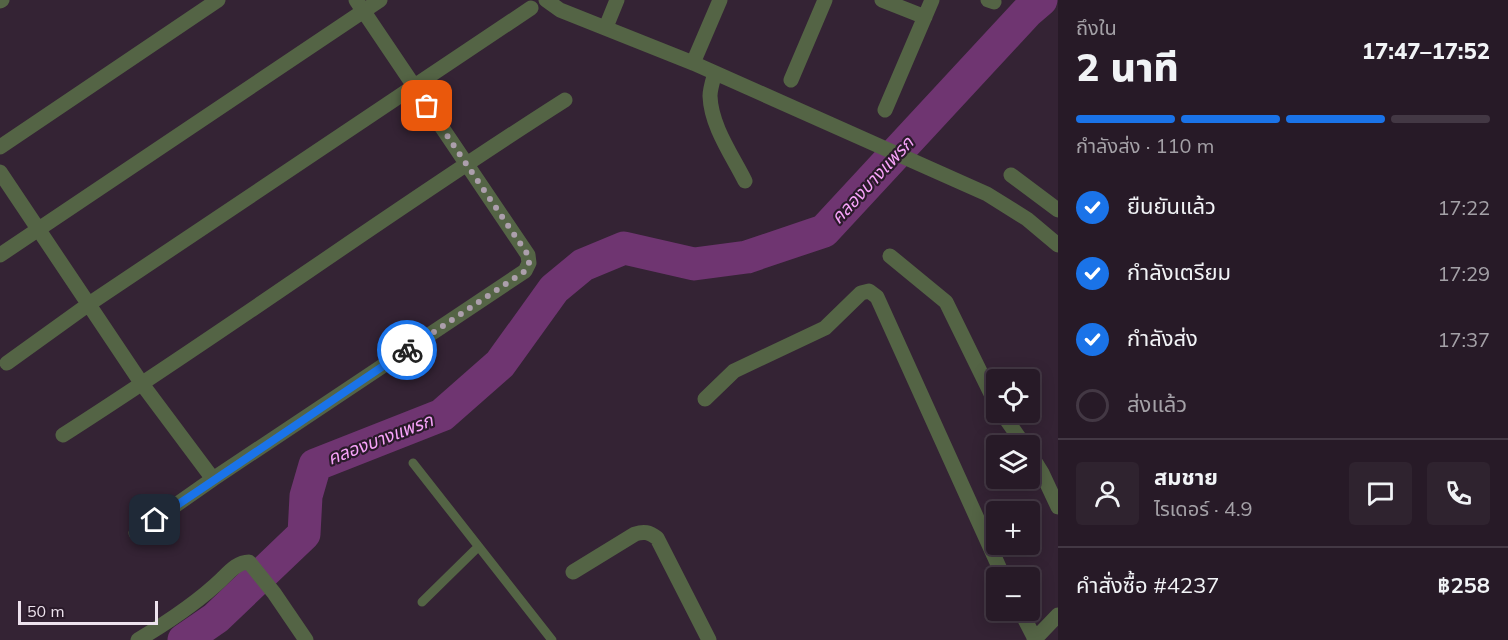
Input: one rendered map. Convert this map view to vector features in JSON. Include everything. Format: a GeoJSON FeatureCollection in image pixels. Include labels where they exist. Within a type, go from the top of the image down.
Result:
{"type":"FeatureCollection","features":[{"type":"Feature","properties":{"kind":"street"},"geometry":{"type":"LineString","coordinates":[[0,147],[218,0]]}},
{"type":"Feature","properties":{"kind":"street"},"geometry":{"type":"LineString","coordinates":[[0,255],[359,6],[380,0]]}},
{"type":"Feature","properties":{"kind":"street"},"geometry":{"type":"LineString","coordinates":[[546,0],[560,10],[693,63],[987,194],[1027,219],[1058,245]]}},
{"type":"Feature","properties":{"kind":"street"},"geometry":{"type":"LineString","coordinates":[[606,27],[617,0]]}},
{"type":"Feature","properties":{"kind":"street"},"geometry":{"type":"LineString","coordinates":[[693,63],[720,0]]}},
{"type":"Feature","properties":{"kind":"street"},"geometry":{"type":"LineString","coordinates":[[791,80],[825,0]]}},
{"type":"Feature","properties":{"kind":"street"},"geometry":{"type":"LineString","coordinates":[[882,0],[925,17]]}},
{"type":"Feature","properties":{"kind":"street"},"geometry":{"type":"LineString","coordinates":[[885,110],[932,0]]}},
{"type":"Feature","properties":{"kind":"street"},"geometry":{"type":"LineString","coordinates":[[136,533],[525,271],[529,263],[528,255],[359,6]]}},
{"type":"Feature","properties":{"kind":"street"},"geometry":{"type":"LineString","coordinates":[[7,363],[89,304],[531,8]]}},
{"type":"Feature","properties":{"kind":"street"},"geometry":{"type":"LineString","coordinates":[[715,73],[710,95],[712,112],[745,181]]}},
{"type":"Feature","properties":{"kind":"street"},"geometry":{"type":"LineString","coordinates":[[63,435],[142,384],[466,163],[565,100]]}},
{"type":"Feature","properties":{"kind":"street"},"geometry":{"type":"LineString","coordinates":[[0,172],[142,384],[213,479]]}},
{"type":"Feature","properties":{"kind":"street"},"geometry":{"type":"LineString","coordinates":[[1011,175],[1058,210]]}},
{"type":"Feature","properties":{"kind":"street"},"geometry":{"type":"LineString","coordinates":[[890,256],[946,302],[986,384]]}},
{"type":"Feature","properties":{"kind":"street"},"geometry":{"type":"LineString","coordinates":[[705,399],[734,371],[818,333],[861,293],[869,291],[877,297],[999,567]]}},
{"type":"Feature","properties":{"kind":"street"},"geometry":{"type":"LineString","coordinates":[[1040,470],[1058,507]]}},
{"type":"Feature","properties":{"kind":"street"},"geometry":{"type":"LineString","coordinates":[[573,572],[635,534],[644,531],[651,534],[657,538],[709,640]]}},
{"type":"Feature","properties":{"kind":"street"},"geometry":{"type":"LineString","coordinates":[[138,640],[201,599],[232,569],[249,562],[274,593],[306,640]]}},
{"type":"Feature","properties":{"kind":"street"},"geometry":{"type":"LineString","coordinates":[[1026,621],[1035,639],[1058,615]]}},
{"type":"Feature","properties":{"kind":"lane"},"geometry":{"type":"LineString","coordinates":[[413,463],[546,638]]}},
{"type":"Feature","properties":{"kind":"lane"},"geometry":{"type":"LineString","coordinates":[[422,602],[478,547]]}},
{"type":"Feature","properties":{"kind":"waterway","name":"คลองบางแพรก"},"geometry":{"type":"LineString","coordinates":[[184,640],[216,618],[304,534],[306,496],[315,465],[442,415],[500,364],[554,289],[583,265],[624,248],[694,264],[747,257],[824,231],[1027,12],[1041,0]]}},
{"type":"Feature","properties":{"kind":"way so far"},"geometry":{"type":"LineString","coordinates":[[407,350],[525,271],[529,263],[528,255],[427,106]]}},
{"type":"Feature","properties":{"kind":"route"},"geometry":{"type":"LineString","coordinates":[[155,520],[407,350]]}}]}
